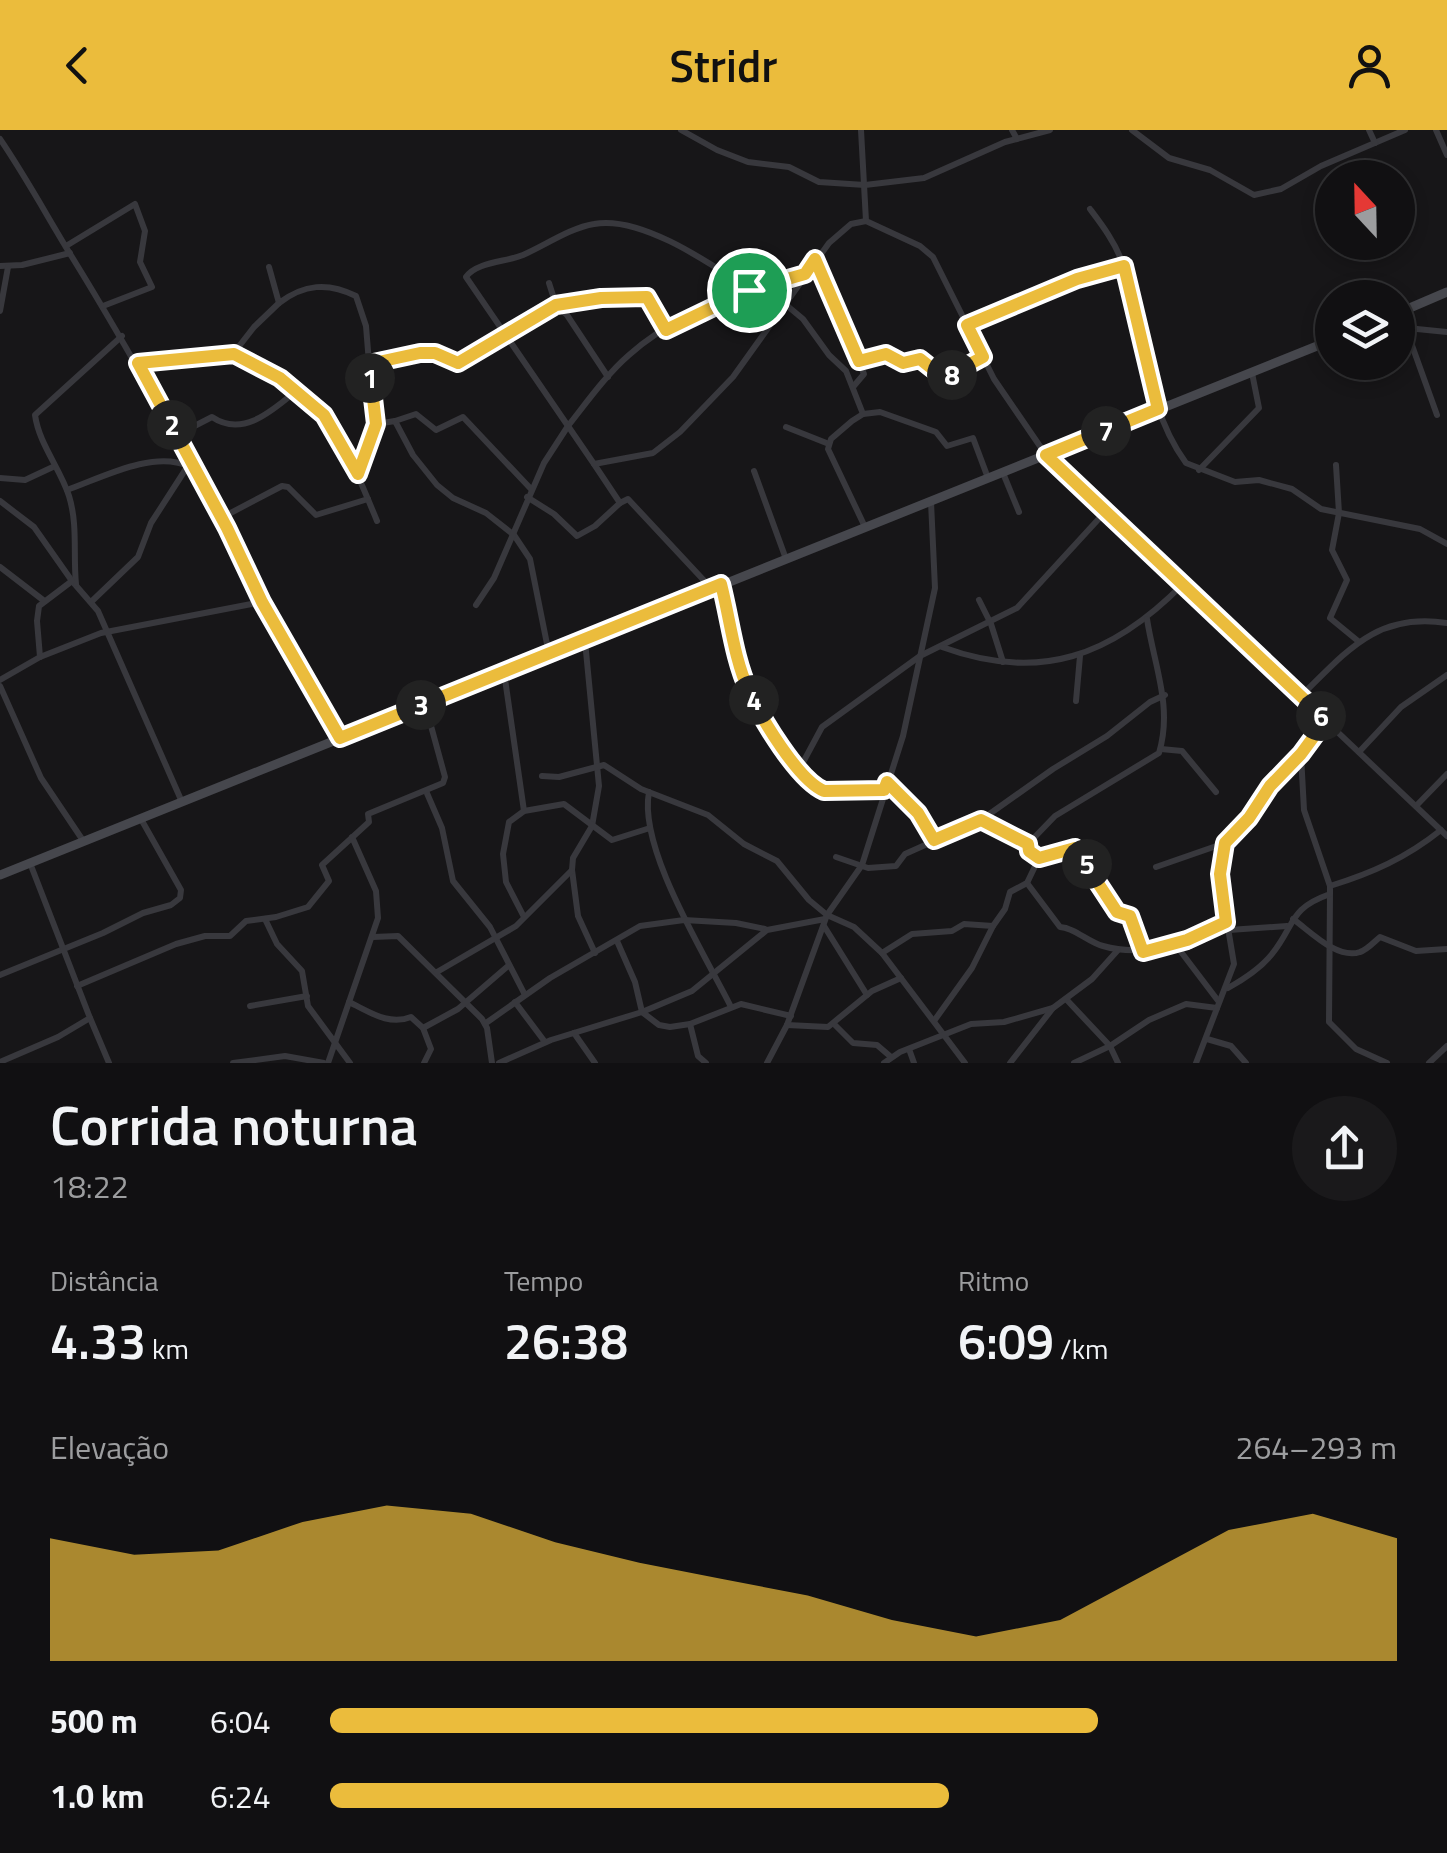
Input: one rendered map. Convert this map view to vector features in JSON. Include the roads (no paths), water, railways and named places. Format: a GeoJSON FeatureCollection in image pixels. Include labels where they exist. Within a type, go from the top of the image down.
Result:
{"type":"FeatureCollection","features":[{"type":"Feature","properties":{"kind":"main road"},"geometry":{"type":"LineString","coordinates":[[1415,305],[1447,292]]}},
{"type":"Feature","properties":{"kind":"main road"},"geometry":{"type":"LineString","coordinates":[[0,875],[1315,347]]}},
{"type":"Feature","properties":{"kind":"street"},"geometry":{"type":"LineString","coordinates":[[681,130],[748,162],[790,166],[819,182],[865,185],[924,178],[1017,139],[1050,130]]}},
{"type":"Feature","properties":{"kind":"street"},"geometry":{"type":"LineString","coordinates":[[860,130],[866,221]]}},
{"type":"Feature","properties":{"kind":"street"},"geometry":{"type":"LineString","coordinates":[[1012,130],[1017,139]]}},
{"type":"Feature","properties":{"kind":"street"},"geometry":{"type":"LineString","coordinates":[[1132,130],[1170,158],[1210,170],[1254,196],[1281,189],[1308,172],[1405,130]]}},
{"type":"Feature","properties":{"kind":"street"},"geometry":{"type":"LineString","coordinates":[[1369,130],[1375,143]]}},
{"type":"Feature","properties":{"kind":"street"},"geometry":{"type":"LineString","coordinates":[[1436,130],[1447,155]]}},
{"type":"Feature","properties":{"kind":"street"},"geometry":{"type":"LineString","coordinates":[[0,140],[138,363],[262,602],[340,738]]}},
{"type":"Feature","properties":{"kind":"street"},"geometry":{"type":"LineString","coordinates":[[0,311],[4,267],[68,250],[134,204],[144,231],[140,262],[153,286],[103,306]]}},
{"type":"Feature","properties":{"kind":"street"},"geometry":{"type":"LineString","coordinates":[[1090,208],[1124,266],[1158,409],[1186,464],[1234,482],[1259,480],[1292,489],[1314,506],[1409,526],[1447,544]]}},
{"type":"Feature","properties":{"kind":"street"},"geometry":{"type":"LineString","coordinates":[[594,464],[657,451],[692,421],[733,378],[815,259],[851,224],[866,221],[934,256],[1003,394],[1046,455],[1444,833],[1377,872],[1330,890],[1302,906],[1266,961],[1226,988]]}},
{"type":"Feature","properties":{"kind":"street"},"geometry":{"type":"LineString","coordinates":[[620,503],[468,283],[468,273],[521,256],[590,224],[607,223],[646,229],[709,263],[752,289],[776,318]]}},
{"type":"Feature","properties":{"kind":"street"},"geometry":{"type":"LineString","coordinates":[[815,259],[864,377],[853,388]]}},
{"type":"Feature","properties":{"kind":"street"},"geometry":{"type":"LineString","coordinates":[[967,325],[1077,279],[1124,266]]}},
{"type":"Feature","properties":{"kind":"street"},"geometry":{"type":"LineString","coordinates":[[269,268],[279,303]]}},
{"type":"Feature","properties":{"kind":"street"},"geometry":{"type":"LineString","coordinates":[[476,605],[494,578],[529,493],[568,426],[628,356],[666,330],[752,289],[805,274]]}},
{"type":"Feature","properties":{"kind":"street"},"geometry":{"type":"LineString","coordinates":[[549,284],[556,305],[567,315],[608,377]]}},
{"type":"Feature","properties":{"kind":"street"},"geometry":{"type":"LineString","coordinates":[[234,354],[279,303],[303,288],[342,289],[356,296],[366,326],[376,424],[358,474]]}},
{"type":"Feature","properties":{"kind":"street"},"geometry":{"type":"LineString","coordinates":[[369,364],[420,353],[435,353],[458,363],[556,305],[601,298],[645,296],[666,330]]}},
{"type":"Feature","properties":{"kind":"street"},"geometry":{"type":"LineString","coordinates":[[785,304],[803,319],[846,371],[863,414]]}},
{"type":"Feature","properties":{"kind":"street"},"geometry":{"type":"LineString","coordinates":[[1415,329],[1447,332]]}},
{"type":"Feature","properties":{"kind":"street"},"geometry":{"type":"LineString","coordinates":[[74,583],[74,515],[34,415],[122,336]]}},
{"type":"Feature","properties":{"kind":"street"},"geometry":{"type":"LineString","coordinates":[[1415,348],[1422,381],[1437,415]]}},
{"type":"Feature","properties":{"kind":"street"},"geometry":{"type":"LineString","coordinates":[[138,363],[234,354],[296,391],[324,415],[358,474],[377,522]]}},
{"type":"Feature","properties":{"kind":"street"},"geometry":{"type":"LineString","coordinates":[[859,361],[886,354],[903,363],[920,359],[944,378],[983,357]]}},
{"type":"Feature","properties":{"kind":"street"},"geometry":{"type":"LineString","coordinates":[[1200,470],[1259,408],[1252,373]]}},
{"type":"Feature","properties":{"kind":"street"},"geometry":{"type":"LineString","coordinates":[[177,434],[212,417],[219,422],[257,422],[296,391]]}},
{"type":"Feature","properties":{"kind":"street"},"geometry":{"type":"LineString","coordinates":[[828,444],[863,414],[880,412],[936,432],[947,446],[973,438],[988,478]]}},
{"type":"Feature","properties":{"kind":"street"},"geometry":{"type":"LineString","coordinates":[[376,424],[416,414],[436,430],[463,417],[529,493],[576,536],[628,499],[716,587],[747,688],[790,759],[820,790],[884,790]]}},
{"type":"Feature","properties":{"kind":"street"},"geometry":{"type":"LineString","coordinates":[[394,421],[413,456],[437,485],[453,498],[486,513],[514,535],[535,574],[549,654]]}},
{"type":"Feature","properties":{"kind":"street"},"geometry":{"type":"LineString","coordinates":[[786,427],[828,444]]}},
{"type":"Feature","properties":{"kind":"street"},"geometry":{"type":"LineString","coordinates":[[828,444],[865,527]]}},
{"type":"Feature","properties":{"kind":"street"},"geometry":{"type":"LineString","coordinates":[[67,490],[151,463],[190,464]]}},
{"type":"Feature","properties":{"kind":"street"},"geometry":{"type":"LineString","coordinates":[[91,602],[138,557],[148,528],[190,464]]}},
{"type":"Feature","properties":{"kind":"street"},"geometry":{"type":"LineString","coordinates":[[0,478],[25,480],[55,466]]}},
{"type":"Feature","properties":{"kind":"street"},"geometry":{"type":"LineString","coordinates":[[1336,466],[1340,513],[1332,550],[1347,580],[1330,618],[1358,641]]}},
{"type":"Feature","properties":{"kind":"street"},"geometry":{"type":"LineString","coordinates":[[754,471],[786,558]]}},
{"type":"Feature","properties":{"kind":"street"},"geometry":{"type":"LineString","coordinates":[[1003,473],[1019,512]]}},
{"type":"Feature","properties":{"kind":"street"},"geometry":{"type":"LineString","coordinates":[[221,518],[285,486],[316,515],[368,499]]}},
{"type":"Feature","properties":{"kind":"street"},"geometry":{"type":"LineString","coordinates":[[0,500],[34,527],[91,602],[182,802]]}},
{"type":"Feature","properties":{"kind":"street"},"geometry":{"type":"LineString","coordinates":[[767,1063],[789,1021],[825,920],[862,865],[906,726],[935,588],[931,500]]}},
{"type":"Feature","properties":{"kind":"street"},"geometry":{"type":"LineString","coordinates":[[800,768],[822,727],[920,656],[1017,608],[1104,512]]}},
{"type":"Feature","properties":{"kind":"street"},"geometry":{"type":"LineString","coordinates":[[0,568],[44,600]]}},
{"type":"Feature","properties":{"kind":"street"},"geometry":{"type":"LineString","coordinates":[[40,658],[36,621],[44,600],[74,583]]}},
{"type":"Feature","properties":{"kind":"street"},"geometry":{"type":"LineString","coordinates":[[942,646],[964,655],[1003,662],[1080,656],[1147,619],[1183,584]]}},
{"type":"Feature","properties":{"kind":"street"},"geometry":{"type":"LineString","coordinates":[[980,600],[1003,662]]}},
{"type":"Feature","properties":{"kind":"street"},"geometry":{"type":"LineString","coordinates":[[84,842],[41,778],[0,683],[40,658],[83,639],[262,602]]}},
{"type":"Feature","properties":{"kind":"street"},"geometry":{"type":"LineString","coordinates":[[1028,844],[1056,816],[1146,764],[1160,749],[1165,695],[1154,663],[1147,619]]}},
{"type":"Feature","properties":{"kind":"street"},"geometry":{"type":"LineString","coordinates":[[1301,696],[1358,641],[1380,629],[1414,619],[1447,622]]}},
{"type":"Feature","properties":{"kind":"street"},"geometry":{"type":"LineString","coordinates":[[584,640],[599,764],[592,826],[573,858],[572,870],[578,916],[596,953]]}},
{"type":"Feature","properties":{"kind":"street"},"geometry":{"type":"LineString","coordinates":[[1076,701],[1080,656]]}},
{"type":"Feature","properties":{"kind":"street"},"geometry":{"type":"LineString","coordinates":[[504,672],[524,811]]}},
{"type":"Feature","properties":{"kind":"street"},"geometry":{"type":"LineString","coordinates":[[1359,752],[1402,707],[1447,675]]}},
{"type":"Feature","properties":{"kind":"street"},"geometry":{"type":"LineString","coordinates":[[836,857],[868,868],[891,868],[904,854],[981,820],[1165,695]]}},
{"type":"Feature","properties":{"kind":"street"},"geometry":{"type":"LineString","coordinates":[[78,986],[176,944],[205,936],[230,936],[246,921],[311,905],[329,881],[321,866],[369,822],[368,814],[443,782],[425,704]]}},
{"type":"Feature","properties":{"kind":"street"},"geometry":{"type":"LineString","coordinates":[[1156,868],[1225,843],[1326,720]]}},
{"type":"Feature","properties":{"kind":"street"},"geometry":{"type":"LineString","coordinates":[[1160,749],[1180,750],[1216,792]]}},
{"type":"Feature","properties":{"kind":"street"},"geometry":{"type":"LineString","coordinates":[[1301,754],[1304,810],[1330,890],[1330,1022],[1356,1049],[1387,1063]]}},
{"type":"Feature","properties":{"kind":"street"},"geometry":{"type":"LineString","coordinates":[[542,776],[559,777],[599,764],[649,792],[708,815],[744,844],[777,861],[825,920],[866,995]]}},
{"type":"Feature","properties":{"kind":"street"},"geometry":{"type":"LineString","coordinates":[[1416,806],[1447,774]]}},
{"type":"Feature","properties":{"kind":"street"},"geometry":{"type":"LineString","coordinates":[[887,782],[918,813],[934,840]]}},
{"type":"Feature","properties":{"kind":"street"},"geometry":{"type":"LineString","coordinates":[[426,791],[442,828],[453,881],[497,938],[525,995]]}},
{"type":"Feature","properties":{"kind":"street"},"geometry":{"type":"LineString","coordinates":[[649,792],[650,828],[684,920],[731,1007]]}},
{"type":"Feature","properties":{"kind":"street"},"geometry":{"type":"LineString","coordinates":[[524,917],[506,882],[503,854],[508,822],[524,811],[564,804],[612,840],[650,828]]}},
{"type":"Feature","properties":{"kind":"street"},"geometry":{"type":"LineString","coordinates":[[0,974],[180,898],[181,890],[140,819]]}},
{"type":"Feature","properties":{"kind":"street"},"geometry":{"type":"LineString","coordinates":[[981,820],[1028,844]]}},
{"type":"Feature","properties":{"kind":"street"},"geometry":{"type":"LineString","coordinates":[[233,1063],[285,1056],[326,1063],[374,937],[378,905],[376,890],[352,837]]}},
{"type":"Feature","properties":{"kind":"street"},"geometry":{"type":"LineString","coordinates":[[1196,1063],[1234,964],[1220,874],[1225,843]]}},
{"type":"Feature","properties":{"kind":"street"},"geometry":{"type":"LineString","coordinates":[[1028,844],[1029,851],[1039,858]]}},
{"type":"Feature","properties":{"kind":"street"},"geometry":{"type":"LineString","coordinates":[[934,1020],[972,968],[1008,894],[1027,883],[1039,858],[1072,848],[1078,851],[1117,912],[1130,916],[1143,952]]}},
{"type":"Feature","properties":{"kind":"street"},"geometry":{"type":"LineString","coordinates":[[30,863],[108,1063]]}},
{"type":"Feature","properties":{"kind":"street"},"geometry":{"type":"LineString","coordinates":[[437,972],[497,938],[572,870]]}},
{"type":"Feature","properties":{"kind":"street"},"geometry":{"type":"LineString","coordinates":[[1027,883],[1060,928],[1118,950],[1143,952],[1228,926],[1291,923],[1342,952],[1359,953],[1383,937],[1416,951],[1447,949]]}},
{"type":"Feature","properties":{"kind":"street"},"geometry":{"type":"LineString","coordinates":[[266,918],[277,944],[302,971],[308,1006],[350,1063]]}},
{"type":"Feature","properties":{"kind":"street"},"geometry":{"type":"LineString","coordinates":[[486,1023],[640,926],[684,920],[736,923],[767,930],[825,920],[854,927],[882,953],[965,1063]]}},
{"type":"Feature","properties":{"kind":"street"},"geometry":{"type":"LineString","coordinates":[[882,953],[912,934],[952,931],[964,924],[992,926]]}},
{"type":"Feature","properties":{"kind":"street"},"geometry":{"type":"LineString","coordinates":[[374,937],[398,936],[486,1023],[495,1063],[692,992],[767,930]]}},
{"type":"Feature","properties":{"kind":"street"},"geometry":{"type":"LineString","coordinates":[[617,940],[636,982],[642,1012],[670,1028],[746,1004],[801,1028],[834,1024],[866,995],[902,978]]}},
{"type":"Feature","properties":{"kind":"street"},"geometry":{"type":"LineString","coordinates":[[1176,944],[1219,1005]]}},
{"type":"Feature","properties":{"kind":"street"},"geometry":{"type":"LineString","coordinates":[[1010,1063],[1052,1008],[1092,979],[1118,950]]}},
{"type":"Feature","properties":{"kind":"street"},"geometry":{"type":"LineString","coordinates":[[423,1028],[465,1002],[508,966]]}},
{"type":"Feature","properties":{"kind":"street"},"geometry":{"type":"LineString","coordinates":[[250,1006],[307,996]]}},
{"type":"Feature","properties":{"kind":"street"},"geometry":{"type":"LineString","coordinates":[[1065,998],[1110,1046],[1118,1063]]}},
{"type":"Feature","properties":{"kind":"street"},"geometry":{"type":"LineString","coordinates":[[349,1002],[389,1021],[412,1017],[423,1028],[432,1048],[424,1063]]}},
{"type":"Feature","properties":{"kind":"street"},"geometry":{"type":"LineString","coordinates":[[514,1002],[545,1042]]}},
{"type":"Feature","properties":{"kind":"street"},"geometry":{"type":"LineString","coordinates":[[1074,1063],[1110,1046],[1148,1020],[1186,1004],[1219,1005]]}},
{"type":"Feature","properties":{"kind":"street"},"geometry":{"type":"LineString","coordinates":[[884,1063],[909,1048],[978,1022],[1004,1022],[1052,1008]]}},
{"type":"Feature","properties":{"kind":"street"},"geometry":{"type":"LineString","coordinates":[[0,1062],[58,1037],[90,1018]]}},
{"type":"Feature","properties":{"kind":"street"},"geometry":{"type":"LineString","coordinates":[[690,1024],[698,1056],[706,1063]]}},
{"type":"Feature","properties":{"kind":"street"},"geometry":{"type":"LineString","coordinates":[[834,1024],[852,1042],[877,1045],[892,1057]]}},
{"type":"Feature","properties":{"kind":"street"},"geometry":{"type":"LineString","coordinates":[[574,1033],[595,1063]]}},
{"type":"Feature","properties":{"kind":"street"},"geometry":{"type":"LineString","coordinates":[[1207,1039],[1231,1046],[1246,1063]]}},
{"type":"Feature","properties":{"kind":"street"},"geometry":{"type":"LineString","coordinates":[[1429,1063],[1447,1046]]}},
{"type":"Feature","properties":{"kind":"street"},"geometry":{"type":"LineString","coordinates":[[909,1048],[914,1063]]}}]}
